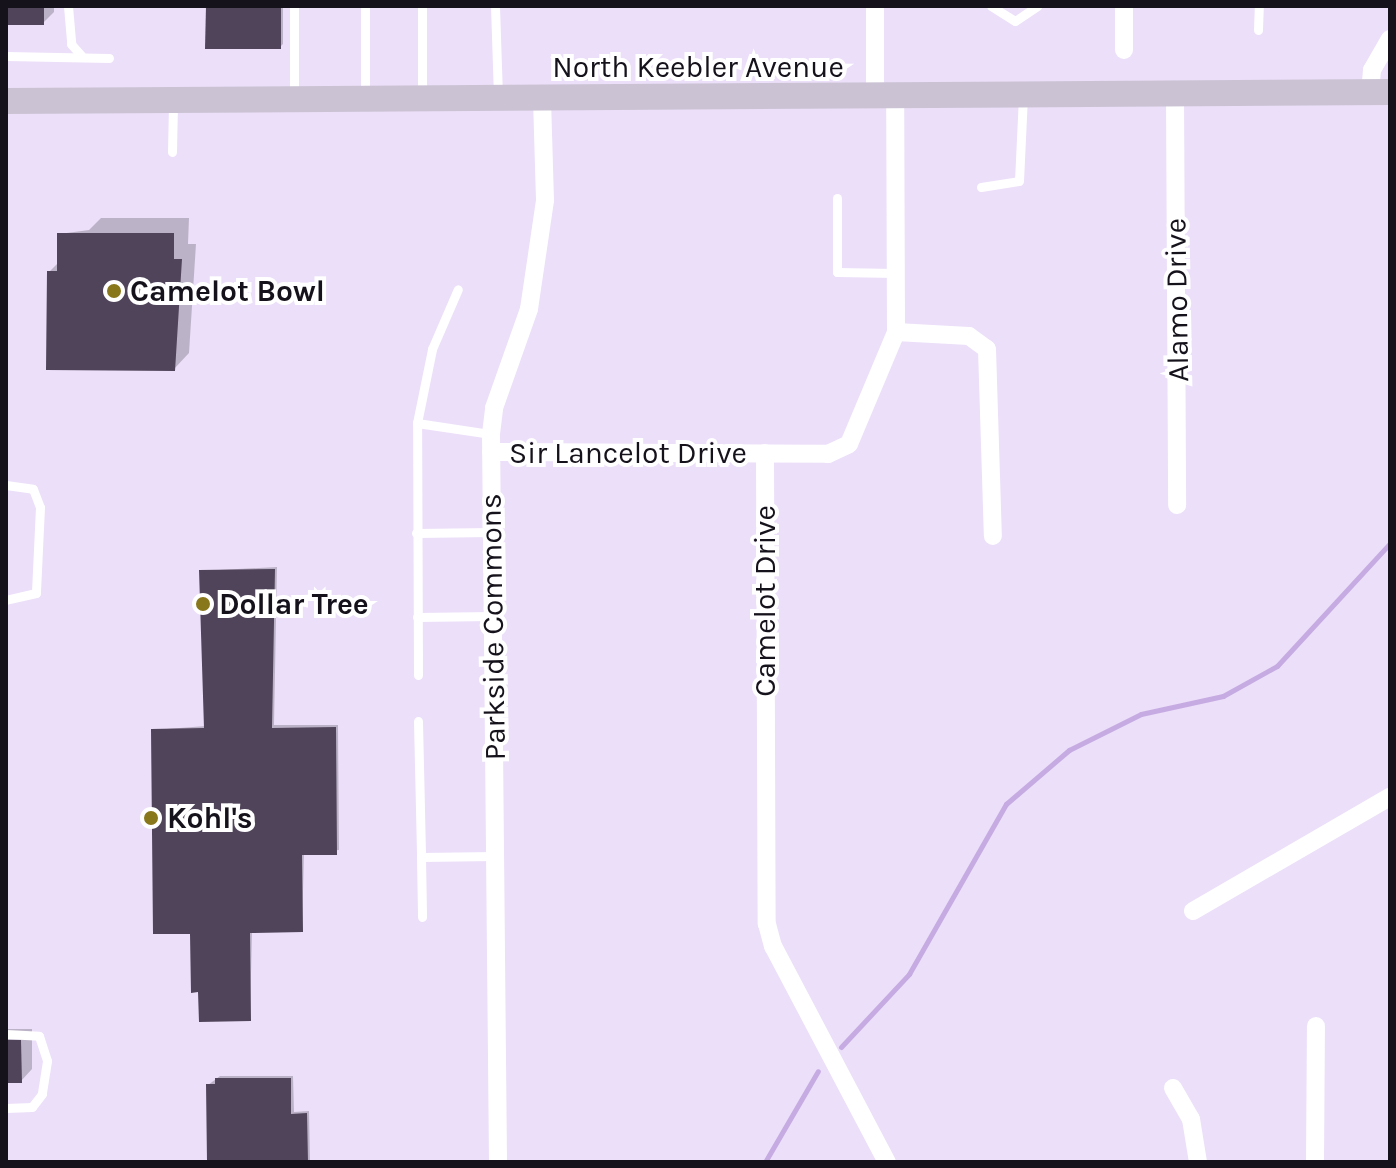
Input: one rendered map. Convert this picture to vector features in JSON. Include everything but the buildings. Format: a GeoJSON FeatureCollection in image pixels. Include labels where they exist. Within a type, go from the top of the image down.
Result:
{"type":"FeatureCollection","features":[{"type":"Feature","properties":{"kind":"street"},"geometry":{"type":"LineString","coordinates":[[765,453],[828,454],[849,444],[896,332],[896,273],[885,98],[875,6]]}},
{"type":"Feature","properties":{"kind":"street"},"geometry":{"type":"LineString","coordinates":[[1124,6],[1124,50]]}},
{"type":"Feature","properties":{"kind":"street"},"geometry":{"type":"LineString","coordinates":[[1380,93],[1376,59],[1390,39]]}},
{"type":"Feature","properties":{"kind":"street","name":"North Keebler Avenue"},"geometry":{"type":"LineString","coordinates":[[6,101],[1380,93]]}},
{"type":"Feature","properties":{"kind":"street","name":"Alamo Drive"},"geometry":{"type":"LineString","coordinates":[[1175,95],[1177,505]]}},
{"type":"Feature","properties":{"kind":"street","name":"Parkside Commons"},"geometry":{"type":"LineString","coordinates":[[498,1162],[491,443],[494,408],[529,309],[545,200],[542,100]]}},
{"type":"Feature","properties":{"kind":"street"},"geometry":{"type":"LineString","coordinates":[[896,332],[969,336],[987,349],[993,536]]}},
{"type":"Feature","properties":{"kind":"street","name":"Sir Lancelot Drive"},"geometry":{"type":"LineString","coordinates":[[491,443],[765,453]]}},
{"type":"Feature","properties":{"kind":"street","name":"Camelot Drive"},"geometry":{"type":"LineString","coordinates":[[765,453],[767,924],[773,946],[887,1162]]}},
{"type":"Feature","properties":{"kind":"street"},"geometry":{"type":"LineString","coordinates":[[1193,911],[1390,797]]}},
{"type":"Feature","properties":{"kind":"street"},"geometry":{"type":"LineString","coordinates":[[1315,1162],[1316,1026]]}},
{"type":"Feature","properties":{"kind":"street"},"geometry":{"type":"LineString","coordinates":[[1173,1088],[1191,1119],[1198,1162]]}},
{"type":"Feature","properties":{"kind":"lane"},"geometry":{"type":"LineString","coordinates":[[68,6],[71,44],[81,55]]}},
{"type":"Feature","properties":{"kind":"lane"},"geometry":{"type":"LineString","coordinates":[[294,6],[294,99]]}},
{"type":"Feature","properties":{"kind":"lane"},"geometry":{"type":"LineString","coordinates":[[365,6],[365,100]]}},
{"type":"Feature","properties":{"kind":"lane"},"geometry":{"type":"LineString","coordinates":[[422,6],[422,100]]}},
{"type":"Feature","properties":{"kind":"lane"},"geometry":{"type":"LineString","coordinates":[[495,6],[498,100]]}},
{"type":"Feature","properties":{"kind":"lane"},"geometry":{"type":"LineString","coordinates":[[991,6],[1015,21],[1037,6]]}},
{"type":"Feature","properties":{"kind":"lane"},"geometry":{"type":"LineString","coordinates":[[1258,30],[1259,6]]}},
{"type":"Feature","properties":{"kind":"lane"},"geometry":{"type":"LineString","coordinates":[[6,56],[81,55],[109,58]]}},
{"type":"Feature","properties":{"kind":"lane"},"geometry":{"type":"LineString","coordinates":[[981,187],[1019,181],[1023,97]]}},
{"type":"Feature","properties":{"kind":"lane"},"geometry":{"type":"LineString","coordinates":[[172,152],[173,100]]}},
{"type":"Feature","properties":{"kind":"lane"},"geometry":{"type":"LineString","coordinates":[[837,198],[837,272],[896,273]]}},
{"type":"Feature","properties":{"kind":"lane"},"geometry":{"type":"LineString","coordinates":[[418,675],[417,423],[432,349],[458,289]]}},
{"type":"Feature","properties":{"kind":"lane"},"geometry":{"type":"LineString","coordinates":[[417,423],[491,443]]}},
{"type":"Feature","properties":{"kind":"lane"},"geometry":{"type":"LineString","coordinates":[[6,485],[33,489],[40,507],[36,593],[6,600]]}},
{"type":"Feature","properties":{"kind":"lane"},"geometry":{"type":"LineString","coordinates":[[416,533],[492,532]]}},
{"type":"Feature","properties":{"kind":"lane"},"geometry":{"type":"LineString","coordinates":[[417,617],[493,616]]}},
{"type":"Feature","properties":{"kind":"lane"},"geometry":{"type":"LineString","coordinates":[[418,721],[422,917]]}},
{"type":"Feature","properties":{"kind":"lane"},"geometry":{"type":"LineString","coordinates":[[421,857],[495,856]]}},
{"type":"Feature","properties":{"kind":"lane"},"geometry":{"type":"LineString","coordinates":[[6,1034],[39,1036],[47,1061],[42,1094],[32,1107],[6,1108]]}},
{"type":"Feature","properties":{"kind":"waterway"},"geometry":{"type":"LineString","coordinates":[[841,1047],[909,974],[1006,804],[1069,750],[1141,714],[1223,696],[1277,666],[1390,543]]}},
{"type":"Feature","properties":{"kind":"waterway"},"geometry":{"type":"LineString","coordinates":[[765,1162],[818,1071]]}},
{"type":"Feature","properties":{"kind":"place","name":"Camelot Bowl"},"geometry":{"type":"Point","coordinates":[114,291]}},
{"type":"Feature","properties":{"kind":"place","name":"Dollar Tree"},"geometry":{"type":"Point","coordinates":[203,604]}},
{"type":"Feature","properties":{"kind":"place","name":"Kohl's"},"geometry":{"type":"Point","coordinates":[151,818]}}]}
